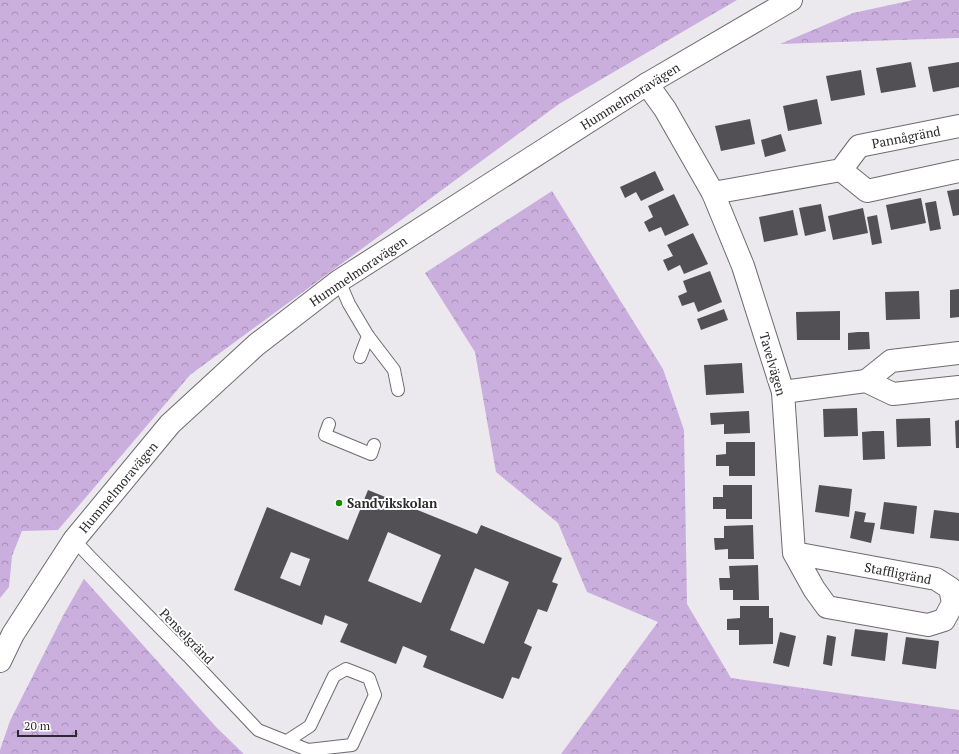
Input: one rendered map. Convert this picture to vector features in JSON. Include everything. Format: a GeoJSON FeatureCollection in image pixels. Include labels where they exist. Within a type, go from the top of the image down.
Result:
{"type":"FeatureCollection","features":[{"type":"Feature","properties":{"kind":"street","name":"Hummelmoravägen"},"geometry":{"type":"LineString","coordinates":[[0,661],[12,634],[74,540],[170,424],[256,345],[339,281],[647,84],[790,0]]}},
{"type":"Feature","properties":{"kind":"street","name":"Tavelvägen"},"geometry":{"type":"LineString","coordinates":[[647,84],[665,109],[713,193],[743,266],[783,392],[794,553],[814,589],[827,607],[928,625]]}},
{"type":"Feature","properties":{"kind":"street","name":"Pannågränd"},"geometry":{"type":"LineString","coordinates":[[841,170],[859,146],[959,126]]}},
{"type":"Feature","properties":{"kind":"street"},"geometry":{"type":"LineString","coordinates":[[713,193],[841,170],[867,191],[959,171]]}},
{"type":"Feature","properties":{"kind":"street"},"geometry":{"type":"LineString","coordinates":[[783,392],[866,381],[891,361],[959,353]]}},
{"type":"Feature","properties":{"kind":"street"},"geometry":{"type":"LineString","coordinates":[[866,381],[893,394],[959,386]]}},
{"type":"Feature","properties":{"kind":"street","name":"Staffligränd"},"geometry":{"type":"LineString","coordinates":[[794,553],[936,579],[950,588],[953,602],[944,620],[928,625]]}},
{"type":"Feature","properties":{"kind":"lane"},"geometry":{"type":"LineString","coordinates":[[339,281],[349,304],[368,336],[394,370],[398,390]]}},
{"type":"Feature","properties":{"kind":"lane"},"geometry":{"type":"LineString","coordinates":[[360,357],[368,336]]}},
{"type":"Feature","properties":{"kind":"lane"},"geometry":{"type":"LineString","coordinates":[[329,424],[325,435],[371,454],[374,444]]}},
{"type":"Feature","properties":{"kind":"lane","name":"Penselgränd"},"geometry":{"type":"LineString","coordinates":[[74,540],[258,730],[308,750],[352,745],[375,695],[369,678],[346,669],[334,676],[310,726],[287,741]]}},
{"type":"Feature","properties":{"kind":"green space"},"geometry":{"type":"Polygon","coordinates":[[[0,0],[737,0],[559,104],[190,375],[58,530],[22,531],[12,556],[9,587],[0,598],[0,0]]]}},
{"type":"Feature","properties":{"kind":"green space"},"geometry":{"type":"Polygon","coordinates":[[[913,0],[959,0],[959,38],[780,44],[853,13],[913,0]]]}},
{"type":"Feature","properties":{"kind":"green space"},"geometry":{"type":"Polygon","coordinates":[[[552,191],[663,369],[684,430],[687,604],[731,678],[959,710],[959,754],[561,754],[658,622],[587,592],[558,523],[496,472],[475,352],[425,273],[552,191]]]}},
{"type":"Feature","properties":{"kind":"green space"},"geometry":{"type":"Polygon","coordinates":[[[84,579],[217,728],[244,754],[0,754],[10,721],[64,614],[84,579]]]}},
{"type":"Feature","properties":{"kind":"building"},"geometry":{"type":"Polygon","coordinates":[[[911,62],[916,87],[881,93],[876,68],[911,62]]]}},
{"type":"Feature","properties":{"kind":"building"},"geometry":{"type":"Polygon","coordinates":[[[959,62],[959,87],[933,92],[928,67],[959,62]]]}},
{"type":"Feature","properties":{"kind":"building"},"geometry":{"type":"Polygon","coordinates":[[[861,70],[865,95],[831,101],[826,76],[861,70]]]}},
{"type":"Feature","properties":{"kind":"building"},"geometry":{"type":"Polygon","coordinates":[[[817,99],[822,124],[788,131],[783,106],[817,99]]]}},
{"type":"Feature","properties":{"kind":"building"},"geometry":{"type":"Polygon","coordinates":[[[750,119],[755,144],[721,151],[715,126],[750,119]]]}},
{"type":"Feature","properties":{"kind":"building"},"geometry":{"type":"Polygon","coordinates":[[[781,134],[786,151],[765,157],[761,140],[781,134]]]}},
{"type":"Feature","properties":{"kind":"building"},"geometry":{"type":"Polygon","coordinates":[[[655,171],[664,190],[641,201],[636,192],[625,198],[620,187],[655,171]]]}},
{"type":"Feature","properties":{"kind":"building"},"geometry":{"type":"Polygon","coordinates":[[[959,189],[959,215],[953,216],[947,191],[959,189]]]}},
{"type":"Feature","properties":{"kind":"building"},"geometry":{"type":"Polygon","coordinates":[[[674,194],[689,225],[665,236],[661,227],[649,232],[644,222],[653,217],[648,206],[674,194]]]}},
{"type":"Feature","properties":{"kind":"building"},"geometry":{"type":"Polygon","coordinates":[[[921,198],[926,223],[891,230],[886,205],[921,198]]]}},
{"type":"Feature","properties":{"kind":"building"},"geometry":{"type":"Polygon","coordinates":[[[936,201],[941,229],[930,231],[925,203],[936,201]]]}},
{"type":"Feature","properties":{"kind":"building"},"geometry":{"type":"Polygon","coordinates":[[[821,204],[826,231],[805,236],[799,208],[821,204]]]}},
{"type":"Feature","properties":{"kind":"building"},"geometry":{"type":"Polygon","coordinates":[[[863,208],[868,233],[833,240],[828,216],[863,208]]]}},
{"type":"Feature","properties":{"kind":"building"},"geometry":{"type":"Polygon","coordinates":[[[793,210],[798,235],[764,242],[759,217],[793,210]]]}},
{"type":"Feature","properties":{"kind":"building"},"geometry":{"type":"Polygon","coordinates":[[[877,215],[882,243],[872,245],[867,217],[877,215]]]}},
{"type":"Feature","properties":{"kind":"building"},"geometry":{"type":"Polygon","coordinates":[[[693,233],[708,264],[684,274],[680,265],[668,271],[663,260],[673,256],[667,245],[693,233]]]}},
{"type":"Feature","properties":{"kind":"building"},"geometry":{"type":"Polygon","coordinates":[[[710,271],[722,302],[698,312],[694,302],[682,306],[678,296],[687,292],[683,281],[710,271]]]}},
{"type":"Feature","properties":{"kind":"building"},"geometry":{"type":"Polygon","coordinates":[[[959,289],[959,317],[950,318],[950,290],[959,289]]]}},
{"type":"Feature","properties":{"kind":"building"},"geometry":{"type":"Polygon","coordinates":[[[919,291],[920,319],[886,320],[885,292],[919,291]]]}},
{"type":"Feature","properties":{"kind":"building"},"geometry":{"type":"Polygon","coordinates":[[[724,309],[728,320],[701,330],[697,319],[724,309]]]}},
{"type":"Feature","properties":{"kind":"building"},"geometry":{"type":"Polygon","coordinates":[[[840,311],[840,340],[797,340],[796,312],[840,311]]]}},
{"type":"Feature","properties":{"kind":"building"},"geometry":{"type":"Polygon","coordinates":[[[869,332],[870,349],[848,350],[848,333],[869,332]]]}},
{"type":"Feature","properties":{"kind":"building"},"geometry":{"type":"Polygon","coordinates":[[[742,363],[744,393],[706,395],[704,365],[742,363]]]}},
{"type":"Feature","properties":{"kind":"building"},"geometry":{"type":"Polygon","coordinates":[[[857,408],[858,436],[824,437],[823,409],[857,408]]]}},
{"type":"Feature","properties":{"kind":"building"},"geometry":{"type":"Polygon","coordinates":[[[749,411],[750,433],[724,434],[724,424],[711,425],[710,413],[749,411]]]}},
{"type":"Feature","properties":{"kind":"building"},"geometry":{"type":"Polygon","coordinates":[[[930,418],[931,446],[897,447],[896,419],[930,418]]]}},
{"type":"Feature","properties":{"kind":"building"},"geometry":{"type":"Polygon","coordinates":[[[959,420],[959,448],[956,448],[955,421],[959,420]]]}},
{"type":"Feature","properties":{"kind":"building"},"geometry":{"type":"Polygon","coordinates":[[[884,431],[885,459],[863,460],[862,432],[884,431]]]}},
{"type":"Feature","properties":{"kind":"building"},"geometry":{"type":"Polygon","coordinates":[[[726,442],[755,442],[755,476],[729,476],[729,466],[716,466],[716,455],[726,454],[726,442]]]}},
{"type":"Feature","properties":{"kind":"building"},"geometry":{"type":"Polygon","coordinates":[[[723,485],[752,485],[752,519],[726,519],[726,509],[713,509],[713,497],[723,497],[723,485]]]}},
{"type":"Feature","properties":{"kind":"building"},"geometry":{"type":"Polygon","coordinates":[[[819,485],[852,489],[849,517],[815,512],[819,485]]]}},
{"type":"Feature","properties":{"kind":"building"},"geometry":{"type":"Polygon","coordinates":[[[368,490],[477,534],[481,525],[562,558],[552,582],[558,584],[547,612],[538,609],[524,643],[532,647],[519,679],[512,677],[503,699],[423,667],[427,656],[403,646],[396,664],[340,642],[348,624],[325,615],[322,625],[234,590],[267,507],[348,540],[368,490]],[[388,532],[368,581],[421,603],[441,555],[388,532]],[[291,552],[280,578],[300,586],[310,559],[291,552]],[[475,568],[450,630],[484,644],[509,582],[475,568]]]}},
{"type":"Feature","properties":{"kind":"building"},"geometry":{"type":"Polygon","coordinates":[[[884,502],[917,506],[914,534],[880,529],[884,502]]]}},
{"type":"Feature","properties":{"kind":"building"},"geometry":{"type":"Polygon","coordinates":[[[934,510],[959,513],[959,541],[930,538],[934,510]]]}},
{"type":"Feature","properties":{"kind":"building"},"geometry":{"type":"Polygon","coordinates":[[[855,511],[866,513],[864,522],[875,523],[871,543],[850,538],[855,511]]]}},
{"type":"Feature","properties":{"kind":"building"},"geometry":{"type":"Polygon","coordinates":[[[753,525],[754,559],[728,559],[728,549],[715,550],[714,538],[724,538],[724,526],[753,525]]]}},
{"type":"Feature","properties":{"kind":"building"},"geometry":{"type":"Polygon","coordinates":[[[758,565],[759,600],[733,600],[733,590],[720,590],[719,578],[730,578],[729,566],[758,565]]]}},
{"type":"Feature","properties":{"kind":"building"},"geometry":{"type":"Polygon","coordinates":[[[740,606],[769,606],[769,618],[773,618],[773,644],[739,645],[739,630],[727,630],[727,619],[740,618],[740,606]]]}},
{"type":"Feature","properties":{"kind":"building"},"geometry":{"type":"Polygon","coordinates":[[[855,629],[888,633],[885,661],[851,656],[855,629]]]}},
{"type":"Feature","properties":{"kind":"building"},"geometry":{"type":"Polygon","coordinates":[[[780,632],[796,636],[789,667],[773,663],[780,632]]]}},
{"type":"Feature","properties":{"kind":"building"},"geometry":{"type":"Polygon","coordinates":[[[827,635],[836,637],[832,666],[823,664],[827,635]]]}},
{"type":"Feature","properties":{"kind":"building"},"geometry":{"type":"Polygon","coordinates":[[[906,637],[939,641],[936,669],[902,664],[906,637]]]}},
{"type":"Feature","properties":{"kind":"place","name":"Sandvikskolan"},"geometry":{"type":"Point","coordinates":[339,503]}}]}
